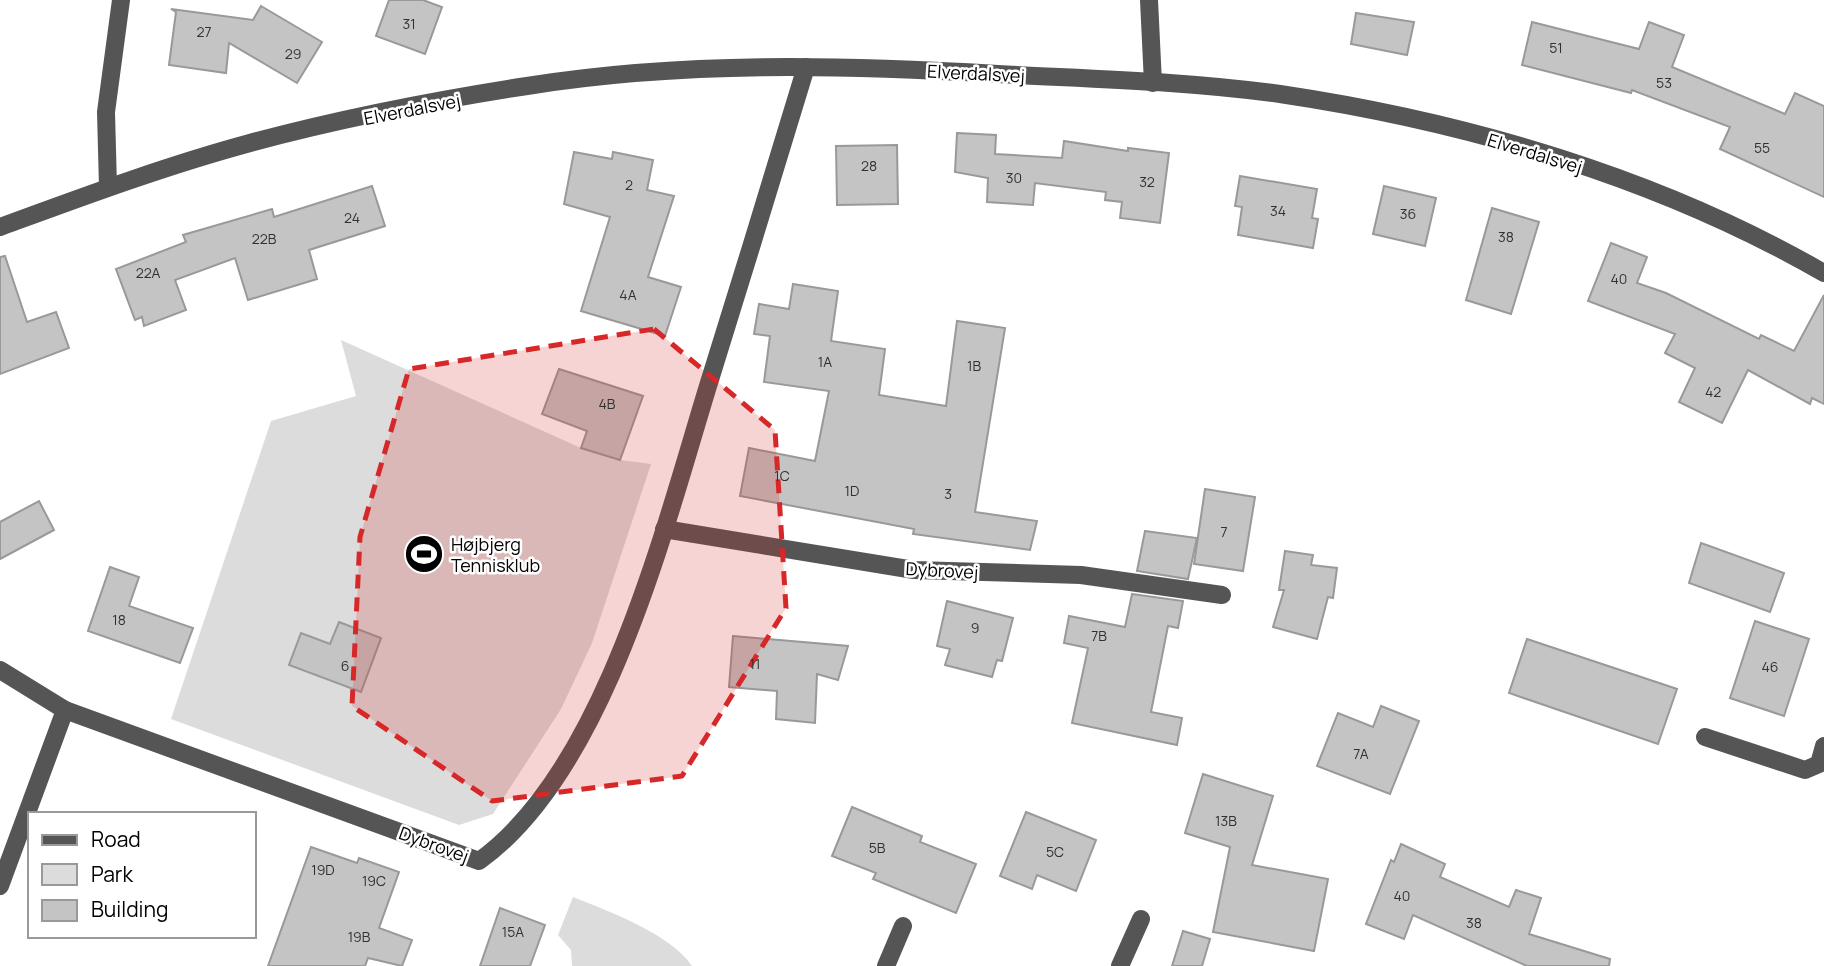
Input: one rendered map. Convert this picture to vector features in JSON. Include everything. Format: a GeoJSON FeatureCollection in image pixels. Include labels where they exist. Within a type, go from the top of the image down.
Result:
{"type":"FeatureCollection","features":[{"type":"Feature","properties":{"kind":"street"},"geometry":{"type":"LineString","coordinates":[[108,187],[106,113],[121,0]]}},
{"type":"Feature","properties":{"kind":"street"},"geometry":{"type":"LineString","coordinates":[[1149,0],[1153,83]]}},
{"type":"Feature","properties":{"kind":"street","name":"Elverdalsvej"},"geometry":{"type":"LineString","coordinates":[[0,227],[108,187],[251,143],[528,86],[648,72],[806,67],[1153,83],[1277,94],[1410,117],[1536,151],[1650,191],[1785,251],[1824,273]]}},
{"type":"Feature","properties":{"kind":"street","name":"Dybrovej"},"geometry":{"type":"LineString","coordinates":[[65,710],[479,861],[496,849],[544,796],[592,715],[626,641],[664,529],[806,67]]}},
{"type":"Feature","properties":{"kind":"street","name":"Dybrovej"},"geometry":{"type":"LineString","coordinates":[[664,529],[914,570],[1081,575],[1222,595]]}},
{"type":"Feature","properties":{"kind":"street"},"geometry":{"type":"LineString","coordinates":[[0,670],[65,710],[0,886]]}},
{"type":"Feature","properties":{"kind":"street"},"geometry":{"type":"LineString","coordinates":[[1705,737],[1805,770],[1819,764],[1824,746]]}},
{"type":"Feature","properties":{"kind":"street"},"geometry":{"type":"LineString","coordinates":[[1120,966],[1141,919]]}},
{"type":"Feature","properties":{"kind":"street"},"geometry":{"type":"LineString","coordinates":[[886,966],[903,926]]}},
{"type":"Feature","properties":{"kind":"highlighted area"},"geometry":{"type":"Polygon","coordinates":[[[654,329],[775,430],[786,608],[682,776],[492,801],[352,706],[360,537],[409,369],[654,329]]]}},
{"type":"Feature","properties":{"kind":"green space","name":"Højbjerg Tennisklub"},"geometry":{"type":"Polygon","coordinates":[[[341,340],[581,448],[620,460],[651,464],[592,643],[561,709],[493,814],[459,825],[171,719],[271,421],[356,396],[341,340]]]}},
{"type":"Feature","properties":{"kind":"green space"},"geometry":{"type":"Polygon","coordinates":[[[573,897],[654,934],[682,954],[692,966],[572,966],[571,950],[558,935],[573,897]]]}},
{"type":"Feature","properties":{"kind":"building"},"geometry":{"type":"Polygon","coordinates":[[[389,0],[423,0],[442,7],[425,54],[376,36],[389,0]]]}},
{"type":"Feature","properties":{"kind":"building"},"geometry":{"type":"Polygon","coordinates":[[[261,6],[322,42],[297,83],[229,43],[226,73],[169,65],[176,12],[171,9],[253,20],[261,6]]]}},
{"type":"Feature","properties":{"kind":"building"},"geometry":{"type":"Polygon","coordinates":[[[1356,13],[1414,22],[1407,55],[1351,44],[1356,13]]]}},
{"type":"Feature","properties":{"kind":"building"},"geometry":{"type":"Polygon","coordinates":[[[1532,22],[1639,49],[1649,22],[1684,35],[1672,67],[1785,114],[1795,93],[1824,106],[1824,197],[1720,149],[1730,127],[1632,90],[1631,93],[1522,65],[1532,22]]]}},
{"type":"Feature","properties":{"kind":"building"},"geometry":{"type":"Polygon","coordinates":[[[957,133],[996,135],[995,154],[1062,158],[1064,141],[1128,151],[1128,148],[1169,153],[1160,223],[1120,218],[1122,202],[1105,200],[1106,192],[1035,183],[1033,205],[987,202],[988,178],[955,172],[957,133]]]}},
{"type":"Feature","properties":{"kind":"building"},"geometry":{"type":"Polygon","coordinates":[[[897,145],[898,204],[837,205],[836,146],[897,145]]]}},
{"type":"Feature","properties":{"kind":"building"},"geometry":{"type":"Polygon","coordinates":[[[574,152],[612,159],[613,152],[653,160],[647,190],[674,196],[648,277],[681,287],[665,336],[581,311],[610,217],[564,204],[574,152]]]}},
{"type":"Feature","properties":{"kind":"building"},"geometry":{"type":"Polygon","coordinates":[[[1240,176],[1317,189],[1312,218],[1318,219],[1313,248],[1238,235],[1242,207],[1235,206],[1240,176]]]}},
{"type":"Feature","properties":{"kind":"building"},"geometry":{"type":"Polygon","coordinates":[[[372,186],[385,226],[309,250],[317,279],[248,300],[235,258],[175,280],[186,310],[144,326],[142,317],[135,320],[116,269],[186,242],[183,235],[272,209],[274,217],[372,186]]]}},
{"type":"Feature","properties":{"kind":"building"},"geometry":{"type":"Polygon","coordinates":[[[1384,186],[1436,198],[1425,246],[1373,234],[1384,186]]]}},
{"type":"Feature","properties":{"kind":"building"},"geometry":{"type":"Polygon","coordinates":[[[1492,208],[1539,222],[1511,314],[1466,300],[1492,208]]]}},
{"type":"Feature","properties":{"kind":"building"},"geometry":{"type":"Polygon","coordinates":[[[1611,243],[1647,257],[1637,283],[1666,293],[1759,339],[1761,335],[1794,351],[1824,295],[1824,404],[1812,398],[1810,404],[1748,370],[1722,423],[1679,402],[1695,368],[1665,353],[1675,334],[1588,301],[1611,243]]]}},
{"type":"Feature","properties":{"kind":"building"},"geometry":{"type":"Polygon","coordinates":[[[5,256],[27,322],[56,312],[69,348],[0,374],[0,257],[5,256]]]}},
{"type":"Feature","properties":{"kind":"building"},"geometry":{"type":"Polygon","coordinates":[[[793,284],[838,291],[831,341],[885,349],[879,395],[946,406],[957,321],[1005,328],[975,512],[1037,521],[1030,550],[913,534],[914,529],[740,496],[749,448],[815,461],[829,391],[764,382],[770,336],[754,334],[759,304],[789,309],[793,284]]]}},
{"type":"Feature","properties":{"kind":"building"},"geometry":{"type":"Polygon","coordinates":[[[559,369],[643,396],[620,460],[581,448],[587,431],[542,414],[559,369]]]}},
{"type":"Feature","properties":{"kind":"building"},"geometry":{"type":"Polygon","coordinates":[[[1205,489],[1255,497],[1243,571],[1194,564],[1205,489]]]}},
{"type":"Feature","properties":{"kind":"building"},"geometry":{"type":"Polygon","coordinates":[[[39,501],[54,530],[0,559],[0,522],[39,501]]]}},
{"type":"Feature","properties":{"kind":"building"},"geometry":{"type":"Polygon","coordinates":[[[1145,531],[1197,538],[1188,579],[1137,571],[1145,531]]]}},
{"type":"Feature","properties":{"kind":"building"},"geometry":{"type":"Polygon","coordinates":[[[1701,543],[1784,573],[1770,612],[1689,583],[1701,543]]]}},
{"type":"Feature","properties":{"kind":"building"},"geometry":{"type":"Polygon","coordinates":[[[1285,551],[1313,555],[1311,565],[1337,568],[1333,598],[1328,597],[1317,639],[1273,627],[1284,590],[1279,590],[1285,551]]]}},
{"type":"Feature","properties":{"kind":"building"},"geometry":{"type":"Polygon","coordinates":[[[110,567],[139,577],[129,606],[193,628],[180,663],[88,631],[110,567]]]}},
{"type":"Feature","properties":{"kind":"building"},"geometry":{"type":"Polygon","coordinates":[[[1132,594],[1183,601],[1178,628],[1168,626],[1151,712],[1182,718],[1177,745],[1072,723],[1088,648],[1064,643],[1069,616],[1125,627],[1132,594]]]}},
{"type":"Feature","properties":{"kind":"building"},"geometry":{"type":"Polygon","coordinates":[[[947,601],[1013,618],[1002,661],[997,660],[992,677],[945,665],[950,649],[937,646],[947,601]]]}},
{"type":"Feature","properties":{"kind":"building"},"geometry":{"type":"Polygon","coordinates":[[[1755,621],[1809,639],[1784,716],[1730,698],[1755,621]]]}},
{"type":"Feature","properties":{"kind":"building"},"geometry":{"type":"Polygon","coordinates":[[[339,622],[381,638],[361,692],[289,665],[301,633],[330,644],[339,622]]]}},
{"type":"Feature","properties":{"kind":"building"},"geometry":{"type":"Polygon","coordinates":[[[733,636],[848,646],[838,680],[817,674],[815,723],[776,719],[777,691],[729,687],[733,636]]]}},
{"type":"Feature","properties":{"kind":"building"},"geometry":{"type":"Polygon","coordinates":[[[1527,639],[1677,689],[1658,744],[1509,693],[1527,639]]]}},
{"type":"Feature","properties":{"kind":"building"},"geometry":{"type":"Polygon","coordinates":[[[1381,706],[1419,721],[1390,794],[1317,766],[1338,713],[1373,727],[1381,706]]]}},
{"type":"Feature","properties":{"kind":"building"},"geometry":{"type":"Polygon","coordinates":[[[1203,774],[1273,796],[1252,865],[1328,879],[1314,951],[1213,932],[1230,847],[1185,833],[1203,774]]]}},
{"type":"Feature","properties":{"kind":"building"},"geometry":{"type":"Polygon","coordinates":[[[852,807],[922,836],[920,842],[976,864],[956,913],[873,879],[876,873],[832,856],[852,807]]]}},
{"type":"Feature","properties":{"kind":"building"},"geometry":{"type":"Polygon","coordinates":[[[1026,812],[1096,840],[1076,891],[1037,875],[1032,889],[1000,876],[1026,812]]]}},
{"type":"Feature","properties":{"kind":"building"},"geometry":{"type":"Polygon","coordinates":[[[1401,844],[1445,864],[1440,877],[1509,907],[1516,890],[1541,898],[1529,934],[1610,959],[1609,966],[1527,966],[1413,915],[1404,939],[1366,924],[1391,860],[1394,862],[1401,844]]]}},
{"type":"Feature","properties":{"kind":"building"},"geometry":{"type":"Polygon","coordinates":[[[311,847],[357,863],[359,858],[399,872],[379,928],[412,940],[402,966],[368,958],[365,966],[268,966],[311,847]]]}},
{"type":"Feature","properties":{"kind":"building"},"geometry":{"type":"Polygon","coordinates":[[[500,908],[545,925],[530,966],[480,966],[500,908]]]}},
{"type":"Feature","properties":{"kind":"building"},"geometry":{"type":"Polygon","coordinates":[[[1183,931],[1210,939],[1202,966],[1172,966],[1183,931]]]}},
{"type":"Feature","properties":{"kind":"place","name":"Højbjerg Tennisklub"},"geometry":{"type":"Point","coordinates":[424,554]}}]}
